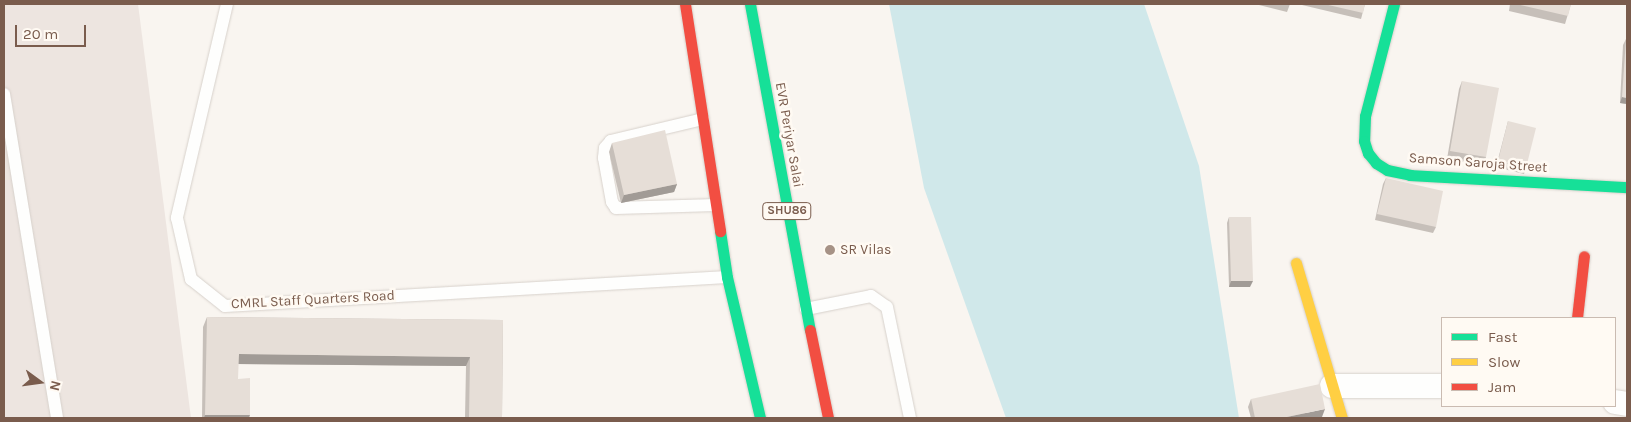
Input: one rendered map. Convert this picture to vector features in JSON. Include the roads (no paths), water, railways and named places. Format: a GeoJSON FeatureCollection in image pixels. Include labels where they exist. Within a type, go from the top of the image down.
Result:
{"type":"FeatureCollection","features":[{"type":"Feature","properties":{"kind":"main road"},"geometry":{"type":"LineString","coordinates":[[685,4],[727,277],[760,418]]}},
{"type":"Feature","properties":{"kind":"main road","name":"EVR Periyar Salai"},"geometry":{"type":"LineString","coordinates":[[750,4],[828,418]]}},
{"type":"Feature","properties":{"kind":"main road","name":"Samson Saroja Street"},"geometry":{"type":"LineString","coordinates":[[1394,4],[1365,116],[1364,141],[1368,153],[1376,163],[1387,170],[1410,175],[1627,187]]}},
{"type":"Feature","properties":{"kind":"main road"},"geometry":{"type":"LineString","coordinates":[[1577,317],[1584,256]]}},
{"type":"Feature","properties":{"kind":"main road"},"geometry":{"type":"LineString","coordinates":[[1296,263],[1342,418]]}},
{"type":"Feature","properties":{"kind":"street"},"geometry":{"type":"LineString","coordinates":[[1332,386],[1441,386]]}},
{"type":"Feature","properties":{"kind":"lane","name":"CMRL Staff Quarters Road"},"geometry":{"type":"LineString","coordinates":[[227,4],[177,218],[191,279],[225,306],[727,277]]}},
{"type":"Feature","properties":{"kind":"lane"},"geometry":{"type":"LineString","coordinates":[[4,94],[57,418]]}},
{"type":"Feature","properties":{"kind":"lane"},"geometry":{"type":"LineString","coordinates":[[703,119],[611,141],[605,148],[604,158],[612,202],[616,208],[716,205]]}},
{"type":"Feature","properties":{"kind":"lane"},"geometry":{"type":"LineString","coordinates":[[806,309],[871,296],[887,307],[910,418]]}},
{"type":"Feature","properties":{"kind":"water"},"geometry":{"type":"Polygon","coordinates":[[[889,4],[1144,4],[1199,166],[1239,418],[1006,418],[924,188],[889,4]]]}},
{"type":"Feature","properties":{"kind":"place","name":"SR Vilas"},"geometry":{"type":"Point","coordinates":[830,250]}}]}
